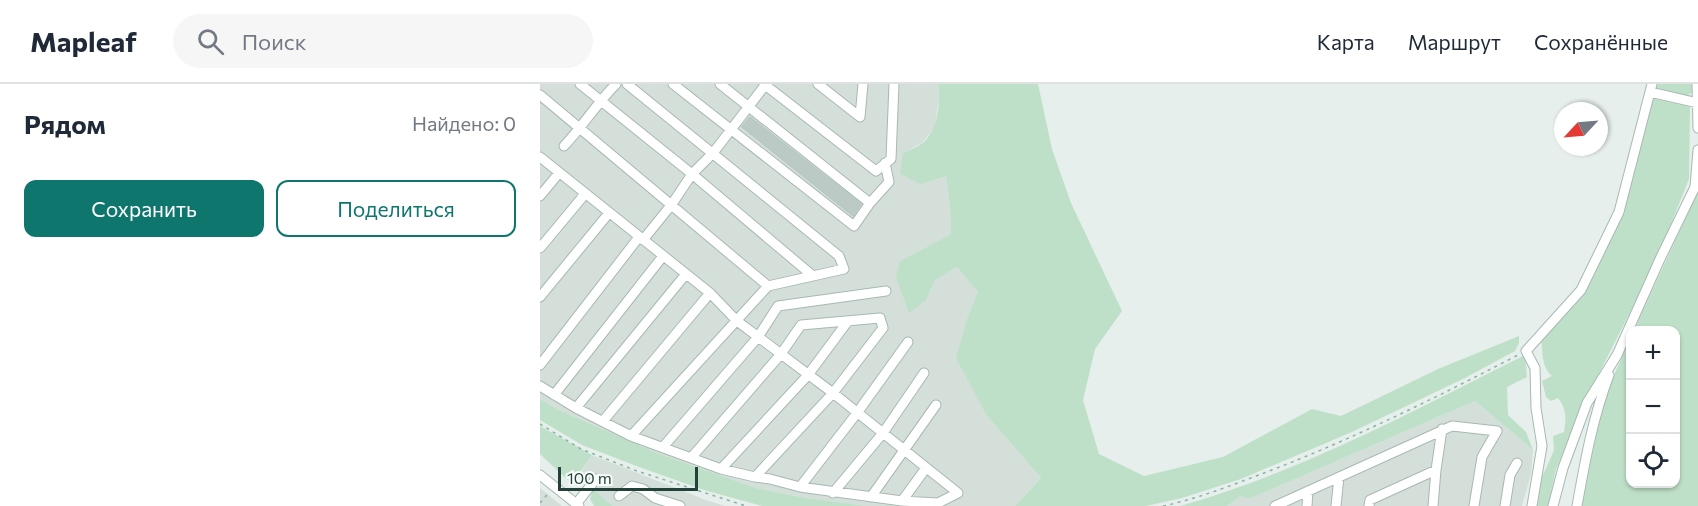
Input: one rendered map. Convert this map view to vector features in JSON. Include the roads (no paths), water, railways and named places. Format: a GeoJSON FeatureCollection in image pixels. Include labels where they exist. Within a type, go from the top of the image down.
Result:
{"type":"FeatureCollection","features":[{"type":"Feature","properties":{"kind":"lane"},"geometry":{"type":"LineString","coordinates":[[580,84],[693,174],[813,276]]}},
{"type":"Feature","properties":{"kind":"lane"},"geometry":{"type":"LineString","coordinates":[[564,146],[581,128],[600,100],[616,84]]}},
{"type":"Feature","properties":{"kind":"lane"},"geometry":{"type":"LineString","coordinates":[[627,84],[839,256],[844,269],[768,286],[631,436]]}},
{"type":"Feature","properties":{"kind":"lane"},"geometry":{"type":"LineString","coordinates":[[673,84],[854,226],[889,182],[885,163]]}},
{"type":"Feature","properties":{"kind":"lane"},"geometry":{"type":"LineString","coordinates":[[720,84],[870,203]]}},
{"type":"Feature","properties":{"kind":"lane"},"geometry":{"type":"LineString","coordinates":[[540,365],[641,238],[672,204],[693,174],[713,153],[765,84],[876,171],[891,159],[894,84]]}},
{"type":"Feature","properties":{"kind":"lane"},"geometry":{"type":"LineString","coordinates":[[818,84],[860,117],[863,84]]}},
{"type":"Feature","properties":{"kind":"lane"},"geometry":{"type":"LineString","coordinates":[[1697,84],[1698,128]]}},
{"type":"Feature","properties":{"kind":"lane"},"geometry":{"type":"LineString","coordinates":[[1532,506],[1542,446],[1536,408],[1535,368],[1526,351],[1581,290],[1619,212],[1651,88],[1698,103]]}},
{"type":"Feature","properties":{"kind":"lane"},"geometry":{"type":"LineString","coordinates":[[540,95],[768,286]]}},
{"type":"Feature","properties":{"kind":"lane"},"geometry":{"type":"LineString","coordinates":[[1576,506],[1588,445],[1602,394],[1660,259],[1695,187],[1698,150]]}},
{"type":"Feature","properties":{"kind":"lane"},"geometry":{"type":"LineString","coordinates":[[540,157],[710,293],[737,321],[833,393],[958,493],[938,503],[902,501],[833,493],[721,469],[631,436],[576,408],[540,386]]}},
{"type":"Feature","properties":{"kind":"lane"},"geometry":{"type":"LineString","coordinates":[[540,196],[559,173]]}},
{"type":"Feature","properties":{"kind":"lane"},"geometry":{"type":"LineString","coordinates":[[540,248],[585,194]]}},
{"type":"Feature","properties":{"kind":"lane"},"geometry":{"type":"LineString","coordinates":[[540,297],[609,213]]}},
{"type":"Feature","properties":{"kind":"lane"},"geometry":{"type":"LineString","coordinates":[[554,395],[663,256]]}},
{"type":"Feature","properties":{"kind":"lane"},"geometry":{"type":"LineString","coordinates":[[576,408],[686,274]]}},
{"type":"Feature","properties":{"kind":"lane"},"geometry":{"type":"LineString","coordinates":[[663,447],[758,337],[778,306],[886,291]]}},
{"type":"Feature","properties":{"kind":"lane"},"geometry":{"type":"LineString","coordinates":[[603,421],[710,293]]}},
{"type":"Feature","properties":{"kind":"lane"},"geometry":{"type":"LineString","coordinates":[[691,458],[780,354],[801,325],[880,318],[883,328],[833,393],[756,477]]}},
{"type":"Feature","properties":{"kind":"lane"},"geometry":{"type":"LineString","coordinates":[[721,469],[808,375],[848,321]]}},
{"type":"Feature","properties":{"kind":"lane"},"geometry":{"type":"LineString","coordinates":[[800,487],[908,342]]}},
{"type":"Feature","properties":{"kind":"lane"},"geometry":{"type":"LineString","coordinates":[[1553,506],[1563,468],[1587,403],[1617,356]]}},
{"type":"Feature","properties":{"kind":"lane"},"geometry":{"type":"LineString","coordinates":[[833,493],[883,433],[924,373]]}},
{"type":"Feature","properties":{"kind":"lane"},"geometry":{"type":"LineString","coordinates":[[871,497],[936,405]]}},
{"type":"Feature","properties":{"kind":"lane"},"geometry":{"type":"LineString","coordinates":[[1275,506],[1452,426],[1497,431],[1482,457],[1474,506]]}},
{"type":"Feature","properties":{"kind":"lane"},"geometry":{"type":"LineString","coordinates":[[1424,506],[1433,503],[1442,429]]}},
{"type":"Feature","properties":{"kind":"lane"},"geometry":{"type":"LineString","coordinates":[[1505,506],[1510,475],[1517,463]]}},
{"type":"Feature","properties":{"kind":"lane"},"geometry":{"type":"LineString","coordinates":[[902,501],[926,468]]}},
{"type":"Feature","properties":{"kind":"lane"},"geometry":{"type":"LineString","coordinates":[[1369,506],[1370,500],[1436,470]]}},
{"type":"Feature","properties":{"kind":"lane"},"geometry":{"type":"LineString","coordinates":[[540,475],[578,505],[596,479]]}},
{"type":"Feature","properties":{"kind":"lane"},"geometry":{"type":"LineString","coordinates":[[1336,506],[1339,477]]}},
{"type":"Feature","properties":{"kind":"lane"},"geometry":{"type":"LineString","coordinates":[[619,496],[632,486],[643,489],[653,502],[680,506]]}},
{"type":"Feature","properties":{"kind":"lane"},"geometry":{"type":"LineString","coordinates":[[1307,506],[1308,491]]}}]}
